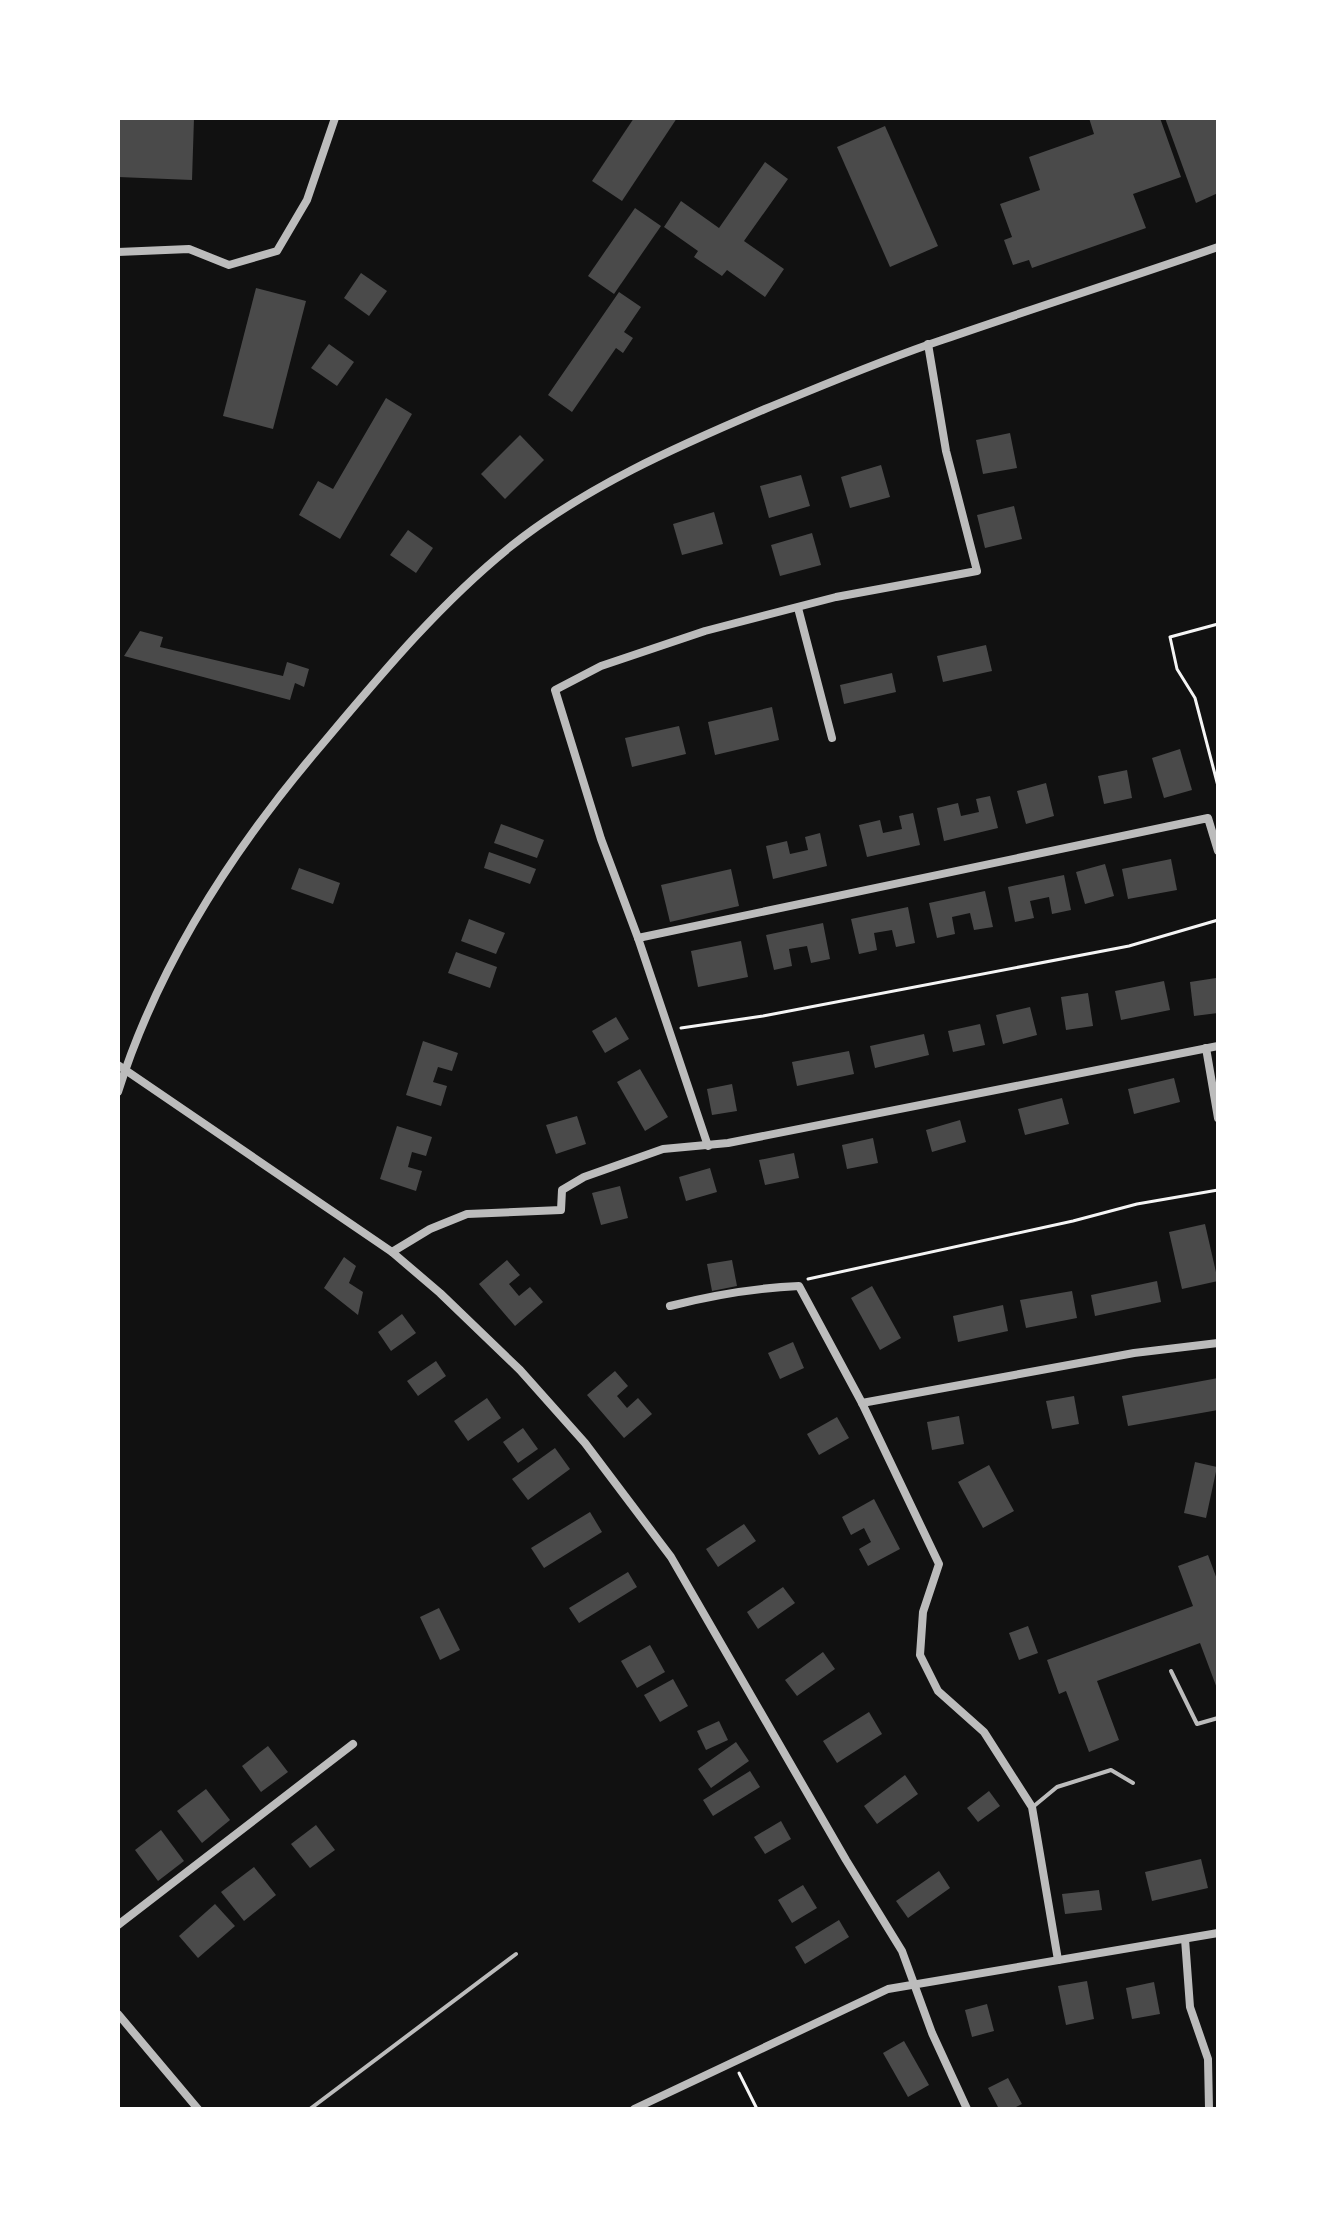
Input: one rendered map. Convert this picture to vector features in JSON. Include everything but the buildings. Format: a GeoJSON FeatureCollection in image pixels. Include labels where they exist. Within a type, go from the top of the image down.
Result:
{"type":"FeatureCollection","features":[{"type":"Feature","properties":{"kind":"street"},"geometry":{"type":"LineString","coordinates":[[118,252],[189,249],[229,265],[277,251],[307,200],[335,118]]}},
{"type":"Feature","properties":{"kind":"street"},"geometry":{"type":"LineString","coordinates":[[118,1092],[122,1067],[164,980],[198,915],[241,846],[354,706],[461,590],[510,547],[550,518],[634,468],[692,440],[928,344],[1218,247]]}},
{"type":"Feature","properties":{"kind":"street"},"geometry":{"type":"LineString","coordinates":[[708,1146],[601,839],[555,690],[601,666],[705,631],[836,597],[977,571],[946,451],[928,344]]}},
{"type":"Feature","properties":{"kind":"street"},"geometry":{"type":"LineString","coordinates":[[798,608],[832,738]]}},
{"type":"Feature","properties":{"kind":"street"},"geometry":{"type":"LineString","coordinates":[[638,938],[1208,818],[1218,851]]}},
{"type":"Feature","properties":{"kind":"street"},"geometry":{"type":"LineString","coordinates":[[392,1252],[430,1229],[467,1214],[561,1210],[562,1190],[584,1177],[663,1149],[708,1146],[1218,1046]]}},
{"type":"Feature","properties":{"kind":"street"},"geometry":{"type":"LineString","coordinates":[[1206,1048],[1218,1118]]}},
{"type":"Feature","properties":{"kind":"street"},"geometry":{"type":"LineString","coordinates":[[122,1067],[392,1252],[520,1370],[585,1443],[671,1557],[838,1848],[902,1951],[932,2033],[967,2109]]}},
{"type":"Feature","properties":{"kind":"street"},"geometry":{"type":"LineString","coordinates":[[670,1306],[708,1296],[799,1286],[862,1403],[939,1564],[923,1612],[920,1655],[938,1691],[984,1732],[1032,1807],[1058,1960]]}},
{"type":"Feature","properties":{"kind":"street"},"geometry":{"type":"LineString","coordinates":[[862,1403],[1134,1353],[1218,1343]]}},
{"type":"Feature","properties":{"kind":"street"},"geometry":{"type":"LineString","coordinates":[[118,1925],[353,1744]]}},
{"type":"Feature","properties":{"kind":"street"},"geometry":{"type":"LineString","coordinates":[[634,2109],[888,1989],[1218,1933]]}},
{"type":"Feature","properties":{"kind":"street"},"geometry":{"type":"LineString","coordinates":[[1185,1939],[1190,2007],[1208,2059],[1209,2109]]}},
{"type":"Feature","properties":{"kind":"street"},"geometry":{"type":"LineString","coordinates":[[118,2014],[198,2109]]}},
{"type":"Feature","properties":{"kind":"lane"},"geometry":{"type":"LineString","coordinates":[[1171,1671],[1197,1724],[1218,1718]]}},
{"type":"Feature","properties":{"kind":"lane"},"geometry":{"type":"LineString","coordinates":[[1032,1807],[1057,1787],[1085,1776],[1111,1770],[1133,1783]]}},
{"type":"Feature","properties":{"kind":"lane"},"geometry":{"type":"LineString","coordinates":[[310,2109],[516,1954]]}},
{"type":"Feature","properties":{"kind":"path"},"geometry":{"type":"LineString","coordinates":[[1218,624],[1170,637],[1177,669],[1195,698],[1218,786]]}},
{"type":"Feature","properties":{"kind":"path"},"geometry":{"type":"LineString","coordinates":[[669,1030],[763,1016],[1129,946],[1218,920]]}},
{"type":"Feature","properties":{"kind":"path"},"geometry":{"type":"LineString","coordinates":[[799,1286],[811,1277],[1073,1221],[1137,1204],[1218,1190]]}},
{"type":"Feature","properties":{"kind":"path"},"geometry":{"type":"LineString","coordinates":[[733,2063],[757,2109]]}}]}
